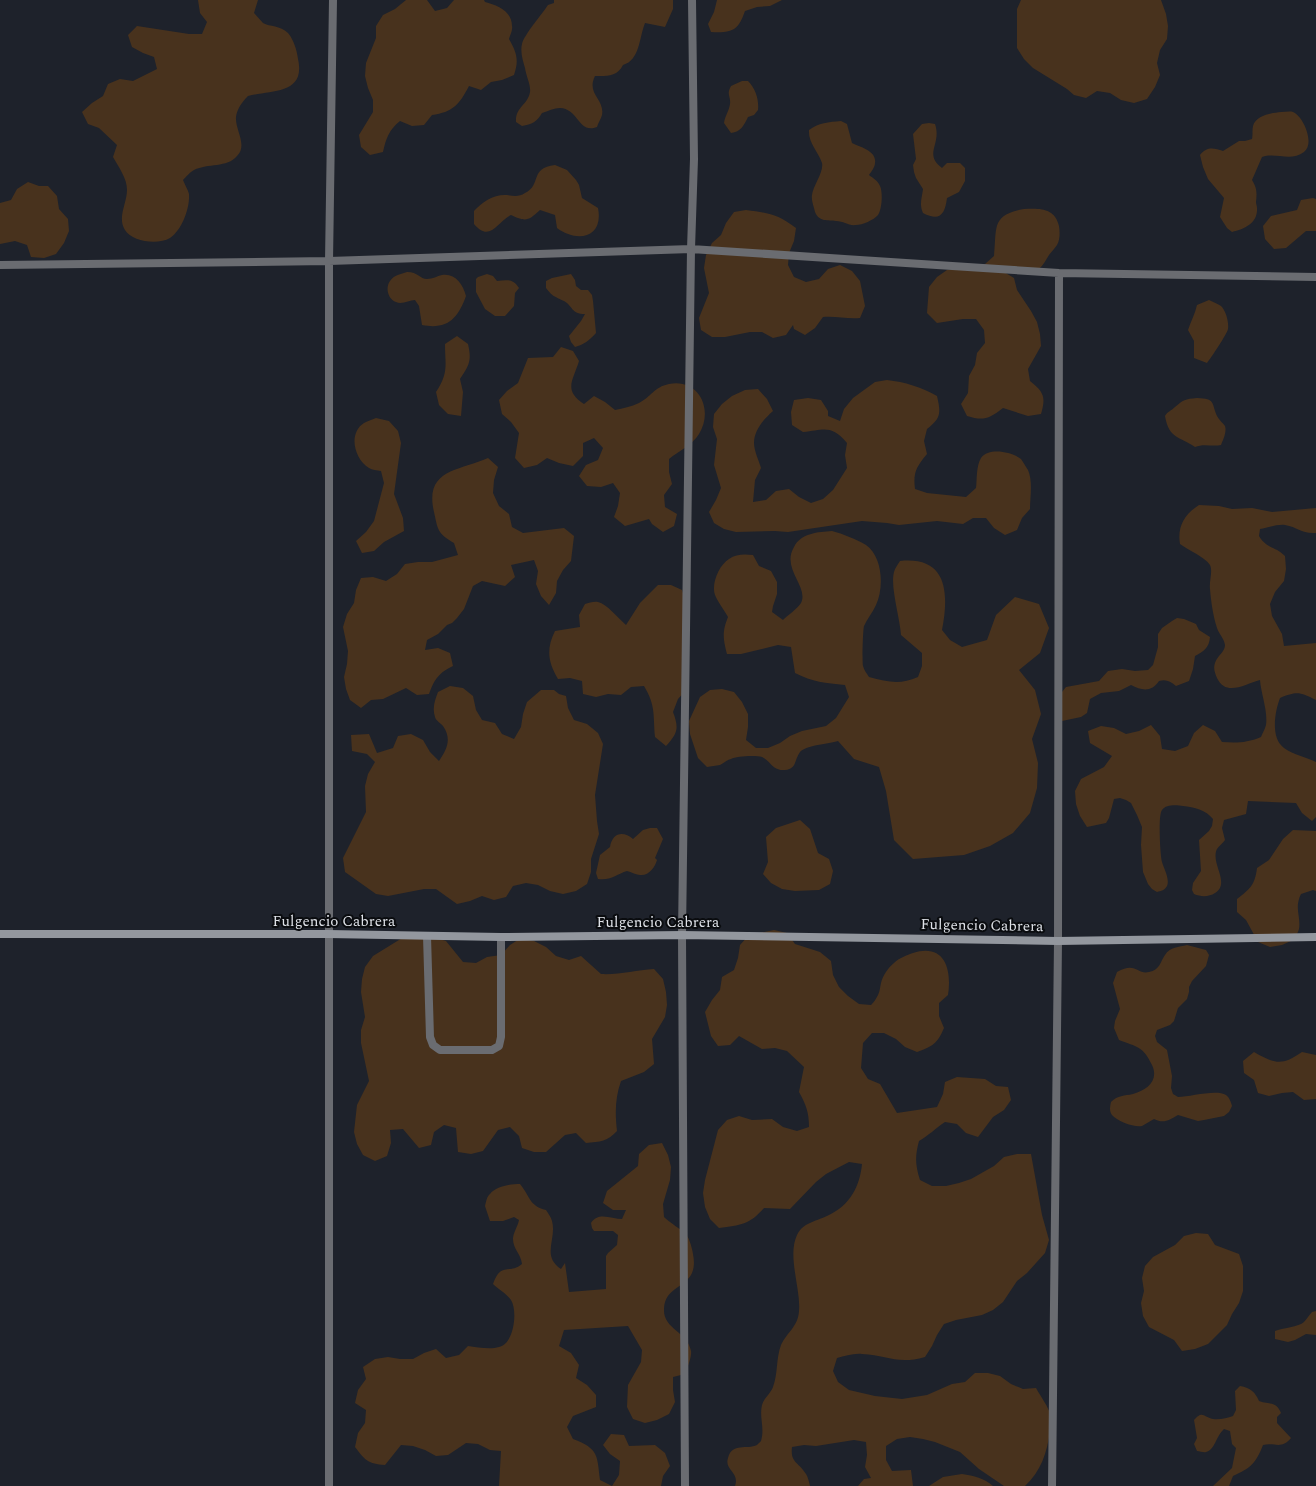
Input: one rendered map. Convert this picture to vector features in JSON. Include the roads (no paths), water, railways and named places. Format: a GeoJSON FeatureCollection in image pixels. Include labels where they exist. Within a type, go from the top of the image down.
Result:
{"type":"FeatureCollection","features":[{"type":"Feature","properties":{"kind":"main road","name":"Fulgencio Cabrera"},"geometry":{"type":"LineString","coordinates":[[0,934],[328,934],[501,937],[682,935],[1058,941],[1316,937]]}},
{"type":"Feature","properties":{"kind":"street"},"geometry":{"type":"LineString","coordinates":[[329,1486],[329,261],[333,0]]}},
{"type":"Feature","properties":{"kind":"street"},"geometry":{"type":"LineString","coordinates":[[685,1486],[682,935],[691,249],[694,159],[692,0]]}},
{"type":"Feature","properties":{"kind":"street"},"geometry":{"type":"LineString","coordinates":[[0,265],[329,261],[691,249],[1059,273],[1316,277]]}},
{"type":"Feature","properties":{"kind":"street"},"geometry":{"type":"LineString","coordinates":[[1052,1486],[1058,941],[1059,273]]}},
{"type":"Feature","properties":{"kind":"street"},"geometry":{"type":"LineString","coordinates":[[427,936],[430,1037],[433,1044],[440,1050],[492,1050],[499,1046],[501,1037],[501,937]]}}]}
